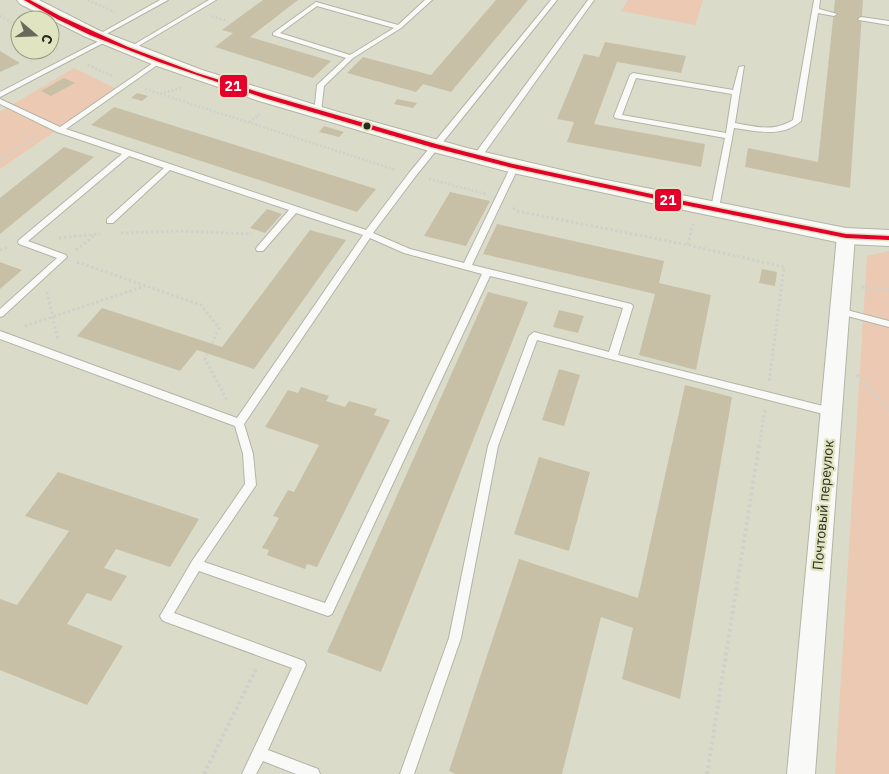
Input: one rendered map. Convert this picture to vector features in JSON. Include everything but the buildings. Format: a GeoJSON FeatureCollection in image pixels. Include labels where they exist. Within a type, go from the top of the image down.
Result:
{"type":"FeatureCollection","features":[{"type":"Feature","properties":{"kind":"street"},"geometry":{"type":"LineString","coordinates":[[26,0],[101,39],[158,62],[317,112],[437,146],[515,166],[846,236],[889,238]]}},
{"type":"Feature","properties":{"kind":"street","name":"Почтовый переулок"},"geometry":{"type":"LineString","coordinates":[[801,774],[831,412],[849,314],[846,236]]}},
{"type":"Feature","properties":{"kind":"lane"},"geometry":{"type":"LineString","coordinates":[[0,95],[73,57],[131,18],[165,0]]}},
{"type":"Feature","properties":{"kind":"lane"},"geometry":{"type":"LineString","coordinates":[[128,50],[213,0]]}},
{"type":"Feature","properties":{"kind":"lane"},"geometry":{"type":"LineString","coordinates":[[317,112],[322,85],[351,57],[399,27],[428,0]]}},
{"type":"Feature","properties":{"kind":"lane"},"geometry":{"type":"LineString","coordinates":[[239,423],[368,234],[412,175],[554,0]]}},
{"type":"Feature","properties":{"kind":"lane"},"geometry":{"type":"LineString","coordinates":[[477,157],[591,0]]}},
{"type":"Feature","properties":{"kind":"lane"},"geometry":{"type":"LineString","coordinates":[[730,125],[772,131],[787,128],[797,121],[818,0]]}},
{"type":"Feature","properties":{"kind":"lane"},"geometry":{"type":"LineString","coordinates":[[351,57],[275,34],[316,4],[399,27]]}},
{"type":"Feature","properties":{"kind":"lane"},"geometry":{"type":"LineString","coordinates":[[815,10],[834,14]]}},
{"type":"Feature","properties":{"kind":"lane"},"geometry":{"type":"LineString","coordinates":[[861,19],[889,23]]}},
{"type":"Feature","properties":{"kind":"lane"},"geometry":{"type":"LineString","coordinates":[[60,130],[158,62]]}},
{"type":"Feature","properties":{"kind":"lane"},"geometry":{"type":"LineString","coordinates":[[715,208],[742,67]]}},
{"type":"Feature","properties":{"kind":"lane"},"geometry":{"type":"LineString","coordinates":[[728,136],[618,116],[633,75],[736,93]]}},
{"type":"Feature","properties":{"kind":"lane"},"geometry":{"type":"LineString","coordinates":[[0,100],[60,130],[368,234],[408,251],[628,306],[612,356]]}},
{"type":"Feature","properties":{"kind":"lane"},"geometry":{"type":"LineString","coordinates":[[0,314],[63,257],[22,242],[128,153]]}},
{"type":"Feature","properties":{"kind":"lane"},"geometry":{"type":"LineString","coordinates":[[110,221],[170,166]]}},
{"type":"Feature","properties":{"kind":"lane"},"geometry":{"type":"LineString","coordinates":[[467,267],[515,166]]}},
{"type":"Feature","properties":{"kind":"lane"},"geometry":{"type":"LineString","coordinates":[[260,249],[295,210]]}},
{"type":"Feature","properties":{"kind":"lane"},"geometry":{"type":"LineString","coordinates":[[196,565],[328,610],[487,272]]}},
{"type":"Feature","properties":{"kind":"lane"},"geometry":{"type":"LineString","coordinates":[[849,314],[889,324]]}},
{"type":"Feature","properties":{"kind":"lane"},"geometry":{"type":"LineString","coordinates":[[0,335],[239,423]]}},
{"type":"Feature","properties":{"kind":"lane"},"geometry":{"type":"LineString","coordinates":[[407,774],[456,638],[493,446],[534,336],[831,412]]}},
{"type":"Feature","properties":{"kind":"lane"},"geometry":{"type":"LineString","coordinates":[[239,423],[248,454],[251,485],[196,565],[166,616],[300,665],[249,774]]}},
{"type":"Feature","properties":{"kind":"lane"},"geometry":{"type":"LineString","coordinates":[[260,753],[313,774]]}},
{"type":"Feature","properties":{"kind":"path"},"geometry":{"type":"LineString","coordinates":[[88,0],[131,18]]}},
{"type":"Feature","properties":{"kind":"path"},"geometry":{"type":"LineString","coordinates":[[60,50],[127,83],[412,175],[500,198],[517,211],[688,245],[784,267],[767,396],[707,774]]}},
{"type":"Feature","properties":{"kind":"path"},"geometry":{"type":"LineString","coordinates":[[0,160],[52,126]]}},
{"type":"Feature","properties":{"kind":"path"},"geometry":{"type":"LineString","coordinates":[[63,257],[79,248],[110,221]]}},
{"type":"Feature","properties":{"kind":"path"},"geometry":{"type":"LineString","coordinates":[[115,233],[180,231],[273,234]]}},
{"type":"Feature","properties":{"kind":"path"},"geometry":{"type":"LineString","coordinates":[[22,242],[106,234]]}},
{"type":"Feature","properties":{"kind":"path"},"geometry":{"type":"LineString","coordinates":[[63,257],[201,305],[219,328],[212,344]]}},
{"type":"Feature","properties":{"kind":"path"},"geometry":{"type":"LineString","coordinates":[[43,275],[62,357]]}},
{"type":"Feature","properties":{"kind":"path"},"geometry":{"type":"LineString","coordinates":[[18,329],[146,286]]}},
{"type":"Feature","properties":{"kind":"path"},"geometry":{"type":"LineString","coordinates":[[849,314],[860,286],[889,290]]}},
{"type":"Feature","properties":{"kind":"path"},"geometry":{"type":"LineString","coordinates":[[208,353],[205,359],[239,423]]}},
{"type":"Feature","properties":{"kind":"path"},"geometry":{"type":"LineString","coordinates":[[855,372],[889,410]]}},
{"type":"Feature","properties":{"kind":"path"},"geometry":{"type":"LineString","coordinates":[[204,774],[265,651]]}},
{"type":"Feature","properties":{"kind":"shaded area"},"geometry":{"type":"Polygon","coordinates":[[[628,0],[703,0],[695,25],[621,11],[628,0]]]}},
{"type":"Feature","properties":{"kind":"shaded area"},"geometry":{"type":"Polygon","coordinates":[[[74,68],[117,89],[0,169],[0,112],[74,68]]]}},
{"type":"Feature","properties":{"kind":"shaded area"},"geometry":{"type":"Polygon","coordinates":[[[889,251],[889,774],[835,774],[867,256],[889,251]]]}},
{"type":"Feature","properties":{"kind":"transit line","name":"21"},"geometry":{"type":"LineString","coordinates":[[26,0],[59,18],[126,48],[196,74],[433,145],[513,166],[679,202],[846,236],[889,238]]}}]}
